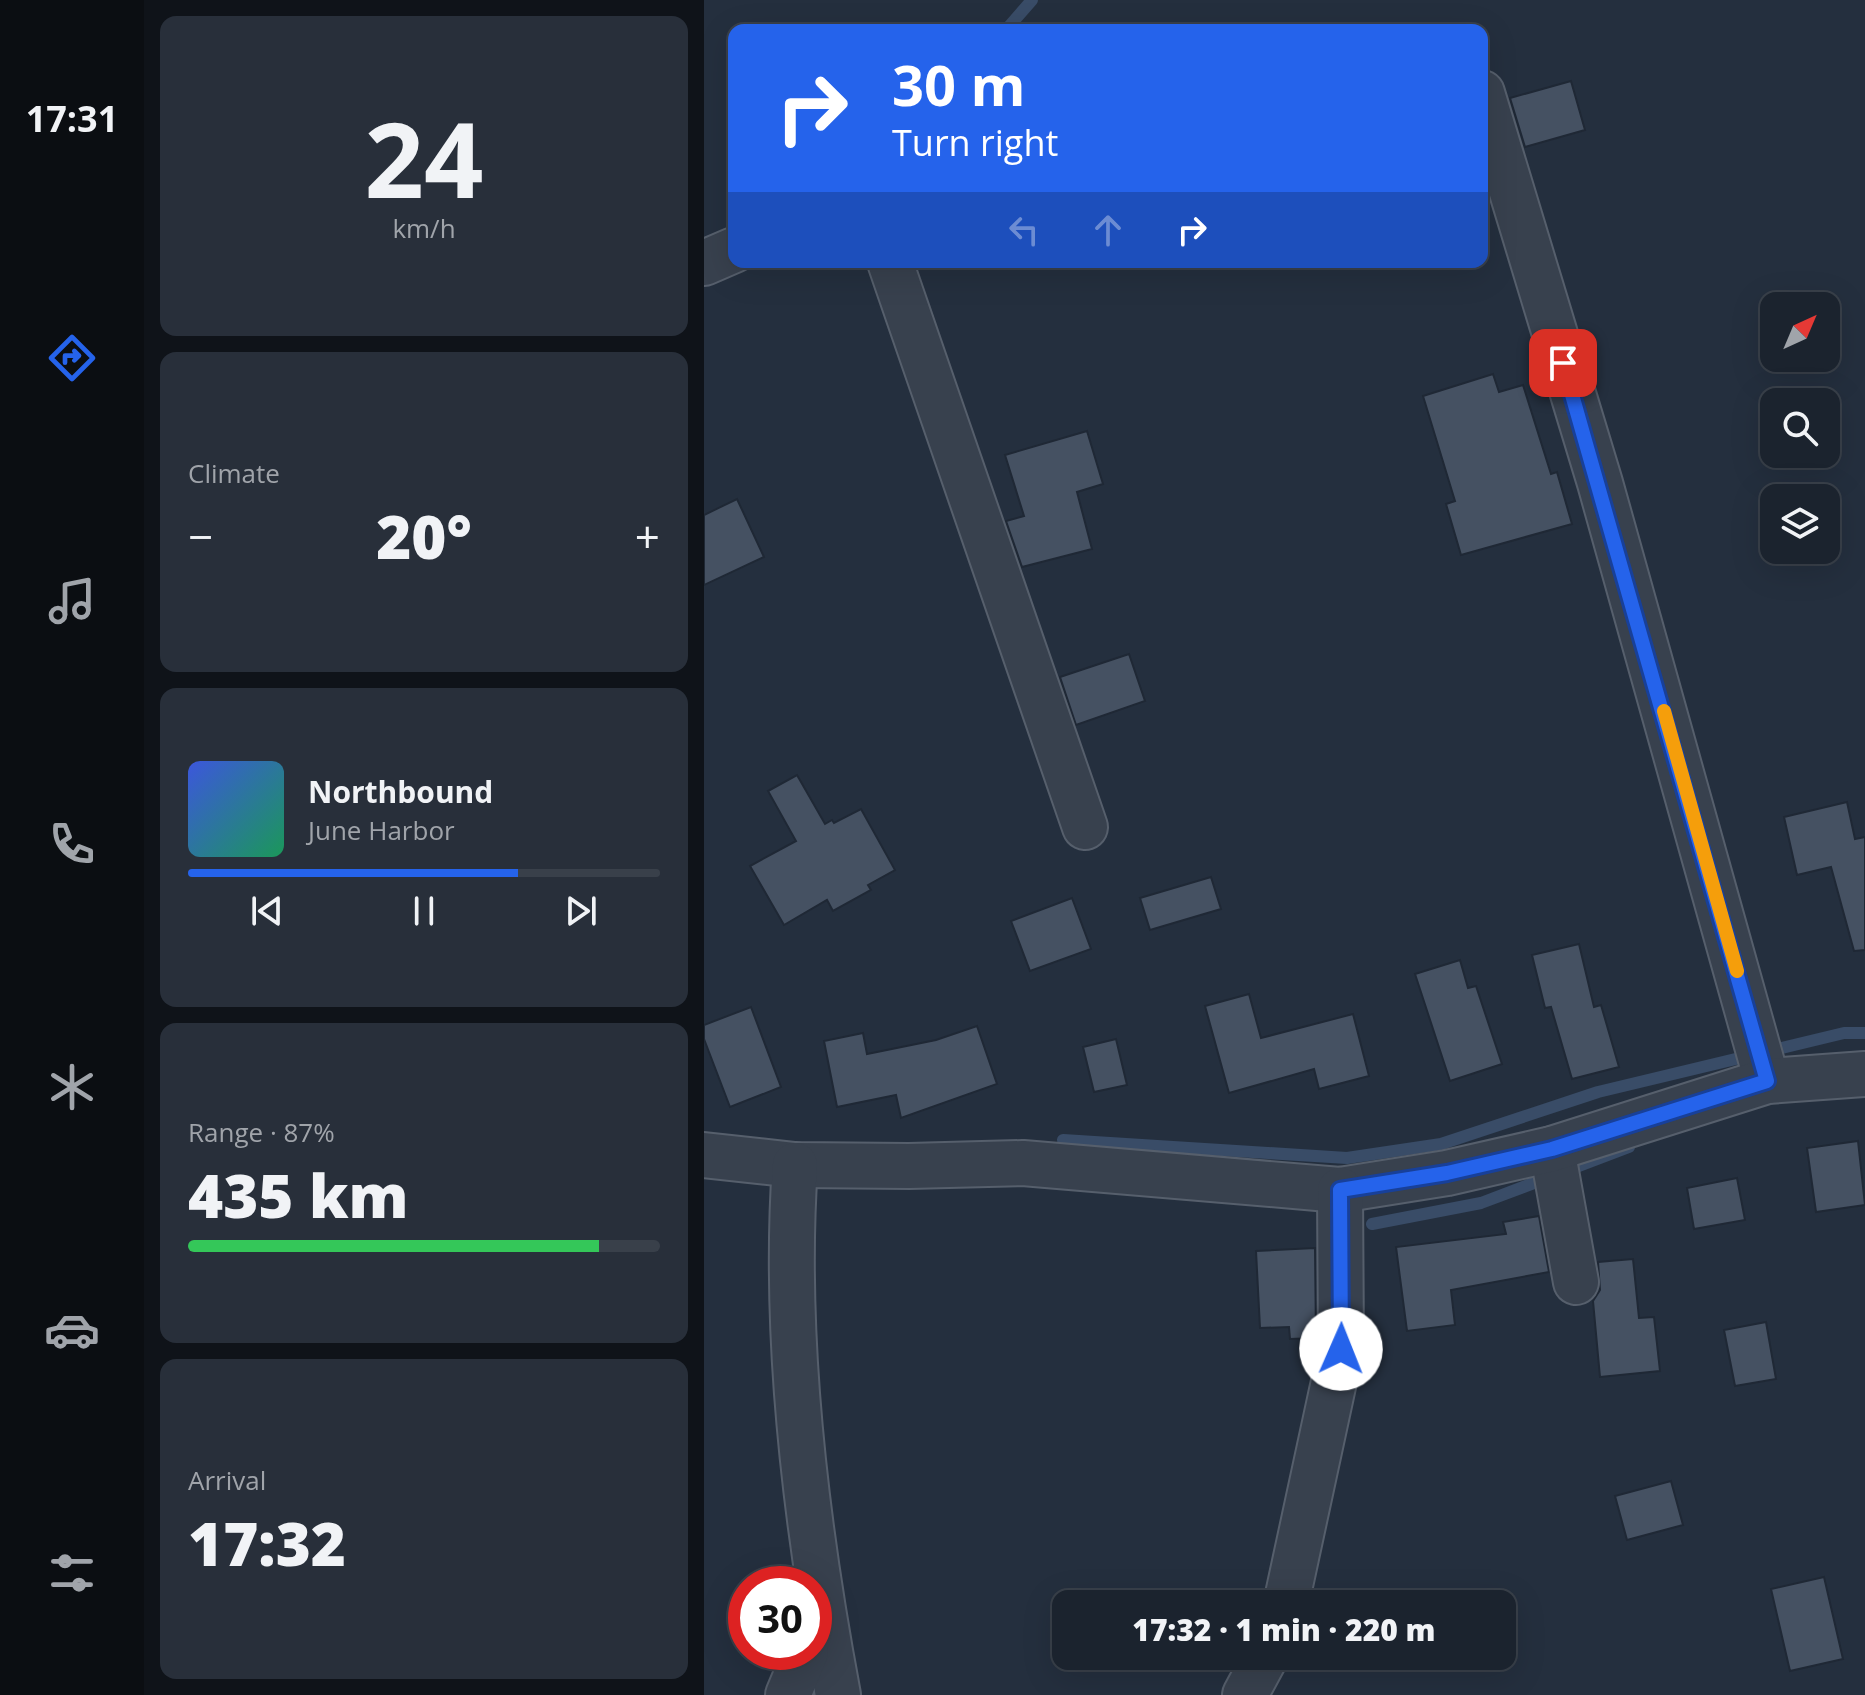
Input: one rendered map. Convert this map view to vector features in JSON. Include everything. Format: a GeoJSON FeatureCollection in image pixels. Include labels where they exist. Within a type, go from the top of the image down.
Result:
{"type":"FeatureCollection","features":[{"type":"Feature","properties":{"kind":"street"},"geometry":{"type":"LineString","coordinates":[[1488,113],[1600,483],[1763,1062]]}},
{"type":"Feature","properties":{"kind":"street"},"geometry":{"type":"LineString","coordinates":[[704,263],[728,253]]}},
{"type":"Feature","properties":{"kind":"street"},"geometry":{"type":"LineString","coordinates":[[892,268],[1085,827]]}},
{"type":"Feature","properties":{"kind":"street"},"geometry":{"type":"LineString","coordinates":[[704,1155],[795,1165],[1023,1163],[1340,1190],[1447,1173],[1556,1169],[1763,1062],[1865,1074]]}},
{"type":"Feature","properties":{"kind":"street"},"geometry":{"type":"LineString","coordinates":[[795,1165],[790,1236],[791,1308],[813,1566]]}},
{"type":"Feature","properties":{"kind":"street"},"geometry":{"type":"LineString","coordinates":[[1556,1169],[1576,1282]]}},
{"type":"Feature","properties":{"kind":"street"},"geometry":{"type":"LineString","coordinates":[[1289,1590],[1341,1349],[1340,1190]]}},
{"type":"Feature","properties":{"kind":"street"},"geometry":{"type":"LineString","coordinates":[[788,1695],[798,1670]]}},
{"type":"Feature","properties":{"kind":"street"},"geometry":{"type":"LineString","coordinates":[[831,1670],[838,1695]]}},
{"type":"Feature","properties":{"kind":"street"},"geometry":{"type":"LineString","coordinates":[[1245,1695],[1258,1670]]}},
{"type":"Feature","properties":{"kind":"building"},"geometry":{"type":"Polygon","coordinates":[[[1571,81],[1585,130],[1525,147],[1510,98],[1571,81]]]}},
{"type":"Feature","properties":{"kind":"building"},"geometry":{"type":"Polygon","coordinates":[[[1493,374],[1499,392],[1523,385],[1551,474],[1557,472],[1572,524],[1461,555],[1446,504],[1455,501],[1423,396],[1493,374]]]}},
{"type":"Feature","properties":{"kind":"building"},"geometry":{"type":"Polygon","coordinates":[[[1087,431],[1103,484],[1077,492],[1092,549],[1022,567],[1006,521],[1024,516],[1005,455],[1087,431]]]}},
{"type":"Feature","properties":{"kind":"building"},"geometry":{"type":"Polygon","coordinates":[[[737,499],[764,557],[704,585],[704,515],[737,499]]]}},
{"type":"Feature","properties":{"kind":"building"},"geometry":{"type":"Polygon","coordinates":[[[1129,654],[1145,701],[1076,725],[1060,677],[1129,654]]]}},
{"type":"Feature","properties":{"kind":"building"},"geometry":{"type":"Polygon","coordinates":[[[797,775],[825,824],[832,820],[834,823],[861,809],[895,870],[868,885],[871,890],[833,911],[827,900],[784,925],[750,866],[796,841],[768,791],[797,775]]]}},
{"type":"Feature","properties":{"kind":"building"},"geometry":{"type":"Polygon","coordinates":[[[1847,802],[1855,839],[1865,837],[1865,950],[1854,951],[1831,867],[1797,875],[1784,817],[1847,802]]]}},
{"type":"Feature","properties":{"kind":"building"},"geometry":{"type":"Polygon","coordinates":[[[1211,877],[1221,909],[1150,930],[1140,898],[1211,877]]]}},
{"type":"Feature","properties":{"kind":"building"},"geometry":{"type":"Polygon","coordinates":[[[1072,898],[1091,949],[1030,971],[1011,921],[1072,898]]]}},
{"type":"Feature","properties":{"kind":"building"},"geometry":{"type":"Polygon","coordinates":[[[1579,944],[1594,1007],[1601,1005],[1619,1067],[1572,1079],[1551,1007],[1545,1008],[1532,955],[1579,944]]]}},
{"type":"Feature","properties":{"kind":"building"},"geometry":{"type":"Polygon","coordinates":[[[1460,960],[1468,988],[1476,986],[1502,1064],[1450,1081],[1415,974],[1460,960]]]}},
{"type":"Feature","properties":{"kind":"building"},"geometry":{"type":"Polygon","coordinates":[[[1249,994],[1261,1038],[1353,1014],[1369,1076],[1319,1089],[1314,1069],[1229,1093],[1205,1006],[1249,994]]]}},
{"type":"Feature","properties":{"kind":"building"},"geometry":{"type":"Polygon","coordinates":[[[751,1007],[781,1087],[730,1107],[704,1039],[704,1025],[751,1007]]]}},
{"type":"Feature","properties":{"kind":"building"},"geometry":{"type":"Polygon","coordinates":[[[977,1026],[997,1084],[901,1118],[896,1095],[837,1107],[824,1041],[863,1033],[867,1054],[936,1040],[977,1026]]]}},
{"type":"Feature","properties":{"kind":"building"},"geometry":{"type":"Polygon","coordinates":[[[1116,1039],[1127,1085],[1094,1092],[1083,1047],[1116,1039]]]}},
{"type":"Feature","properties":{"kind":"building"},"geometry":{"type":"Polygon","coordinates":[[[1858,1141],[1865,1205],[1816,1212],[1807,1148],[1858,1141]]]}},
{"type":"Feature","properties":{"kind":"building"},"geometry":{"type":"Polygon","coordinates":[[[1737,1178],[1745,1220],[1694,1229],[1687,1188],[1737,1178]]]}},
{"type":"Feature","properties":{"kind":"building"},"geometry":{"type":"Polygon","coordinates":[[[1539,1216],[1549,1272],[1451,1290],[1455,1325],[1407,1331],[1396,1247],[1506,1234],[1503,1222],[1539,1216]]]}},
{"type":"Feature","properties":{"kind":"building"},"geometry":{"type":"Polygon","coordinates":[[[1315,1248],[1316,1338],[1290,1339],[1289,1327],[1260,1328],[1256,1251],[1315,1248]]]}},
{"type":"Feature","properties":{"kind":"building"},"geometry":{"type":"Polygon","coordinates":[[[1633,1259],[1639,1318],[1654,1317],[1660,1371],[1600,1377],[1593,1301],[1600,1290],[1598,1262],[1633,1259]]]}},
{"type":"Feature","properties":{"kind":"building"},"geometry":{"type":"Polygon","coordinates":[[[1766,1322],[1776,1379],[1735,1386],[1724,1330],[1766,1322]]]}},
{"type":"Feature","properties":{"kind":"building"},"geometry":{"type":"Polygon","coordinates":[[[1671,1481],[1683,1525],[1627,1540],[1615,1496],[1671,1481]]]}},
{"type":"Feature","properties":{"kind":"building"},"geometry":{"type":"Polygon","coordinates":[[[1824,1577],[1843,1659],[1790,1671],[1771,1589],[1824,1577]]]}},
{"type":"Feature","properties":{"kind":"waterway"},"geometry":{"type":"LineString","coordinates":[[1011,24],[1032,0]]}},
{"type":"Feature","properties":{"kind":"waterway"},"geometry":{"type":"LineString","coordinates":[[1063,1140],[1347,1158],[1441,1144],[1598,1092],[1844,1033],[1865,1033]]}},
{"type":"Feature","properties":{"kind":"waterway"},"geometry":{"type":"LineString","coordinates":[[1372,1224],[1481,1203],[1629,1147]]}},
{"type":"Feature","properties":{"kind":"slow traffic"},"geometry":{"type":"LineString","coordinates":[[1664,711],[1737,971]]}},
{"type":"Feature","properties":{"kind":"route"},"geometry":{"type":"LineString","coordinates":[[1341,1349],[1343,1274],[1340,1190],[1447,1173],[1552,1149],[1662,1117],[1767,1081],[1600,483],[1563,363]]}}]}
